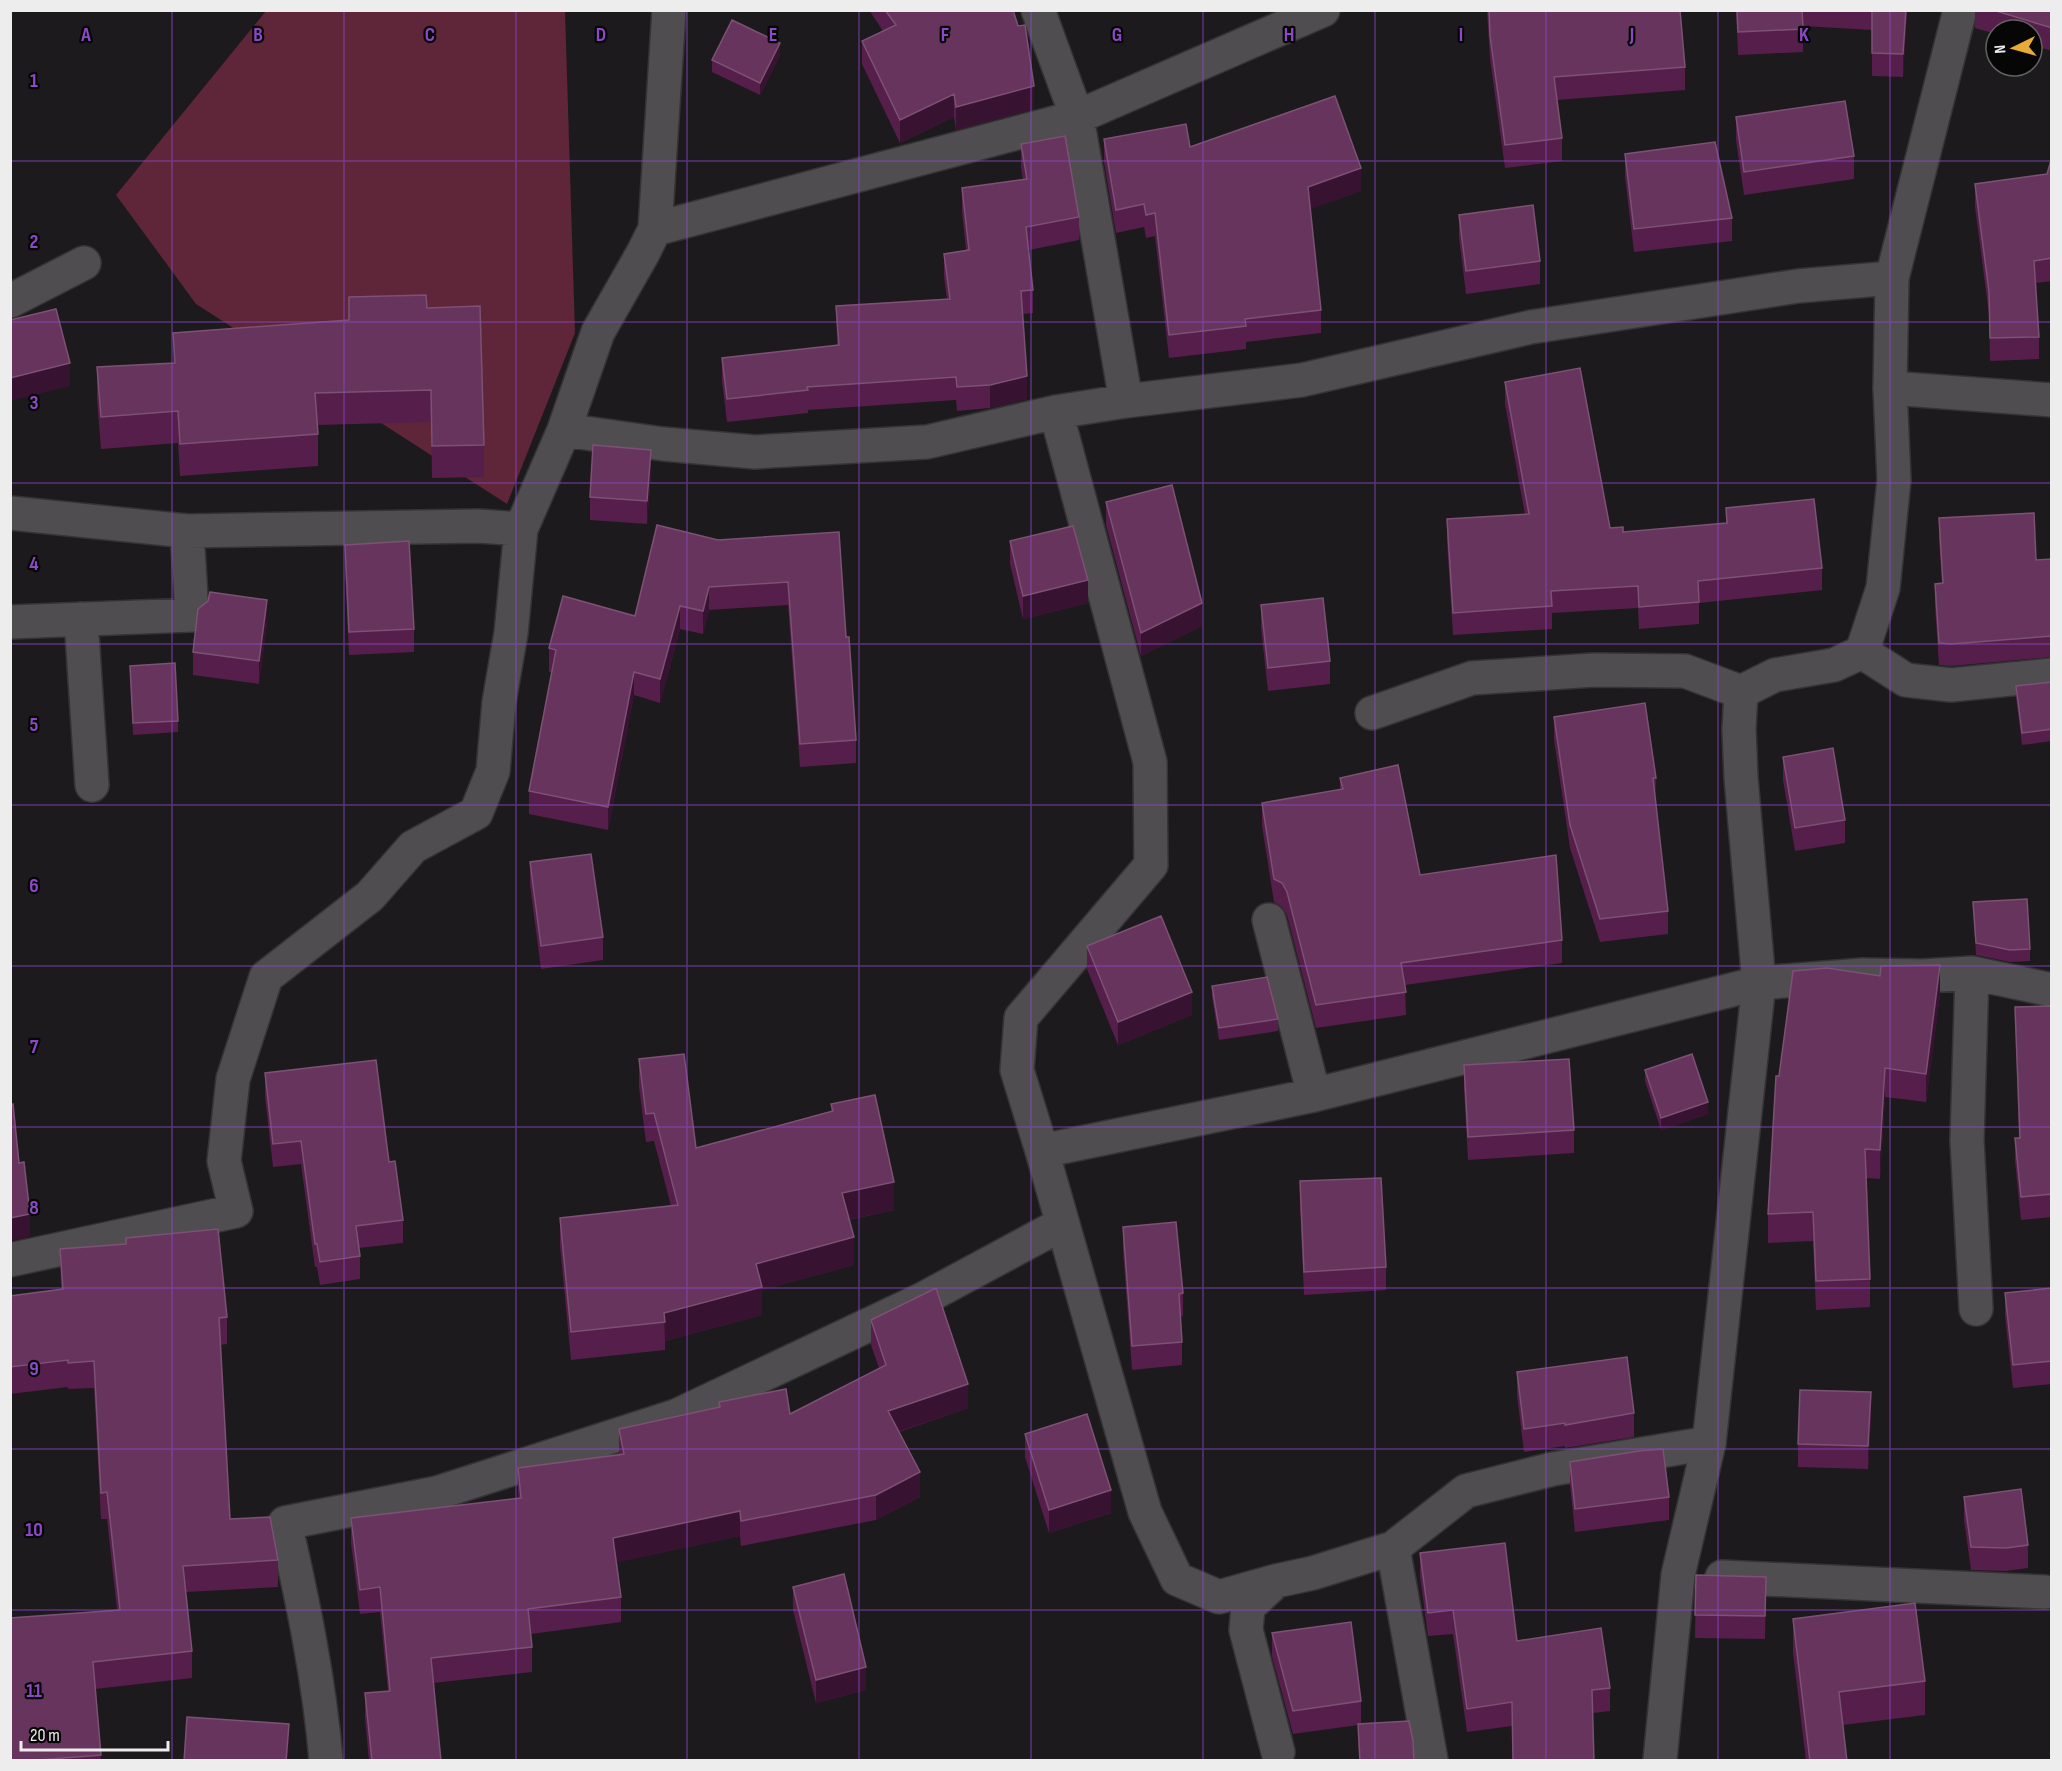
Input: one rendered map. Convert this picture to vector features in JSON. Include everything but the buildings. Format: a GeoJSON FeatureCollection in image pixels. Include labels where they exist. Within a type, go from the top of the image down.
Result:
{"type":"FeatureCollection","features":[{"type":"Feature","properties":{"kind":"street"},"geometry":{"type":"LineString","coordinates":[[10,1260],[236,1211],[224,1161],[233,1079],[266,977],[370,896],[413,847],[476,813],[493,771],[499,702],[511,633],[521,529],[564,430],[598,332],[655,229],[669,10]]}},
{"type":"Feature","properties":{"kind":"street"},"geometry":{"type":"LineString","coordinates":[[1038,10],[1077,117],[1126,401]]}},
{"type":"Feature","properties":{"kind":"street"},"geometry":{"type":"LineString","coordinates":[[655,229],[1077,117],[1323,10]]}},
{"type":"Feature","properties":{"kind":"street"},"geometry":{"type":"LineString","coordinates":[[1372,713],[1472,678],[1594,670],[1685,670],[1741,692],[1775,675],[1834,665],[1862,652],[1883,588],[1894,480],[1890,388],[1892,278],[1960,10]]}},
{"type":"Feature","properties":{"kind":"street"},"geometry":{"type":"LineString","coordinates":[[10,301],[84,263]]}},
{"type":"Feature","properties":{"kind":"street"},"geometry":{"type":"LineString","coordinates":[[564,430],[663,444],[755,452],[927,442],[1056,412],[1126,401],[1302,380],[1531,327],[1798,286],[1892,278]]}},
{"type":"Feature","properties":{"kind":"street"},"geometry":{"type":"LineString","coordinates":[[1890,388],[2052,400]]}},
{"type":"Feature","properties":{"kind":"street"},"geometry":{"type":"LineString","coordinates":[[1056,412],[1150,762],[1151,865],[1021,1018],[1017,1070],[1145,1512],[1177,1579],[1220,1597],[1313,1573],[1393,1548],[1466,1491],[1553,1469],[1709,1443]]}},
{"type":"Feature","properties":{"kind":"street"},"geometry":{"type":"LineString","coordinates":[[10,513],[186,531],[478,526],[521,529]]}},
{"type":"Feature","properties":{"kind":"street"},"geometry":{"type":"LineString","coordinates":[[10,622],[192,615],[186,531]]}},
{"type":"Feature","properties":{"kind":"street"},"geometry":{"type":"LineString","coordinates":[[81,619],[92,785]]}},
{"type":"Feature","properties":{"kind":"street"},"geometry":{"type":"LineString","coordinates":[[1862,652],[1906,680],[1951,685],[2052,675]]}},
{"type":"Feature","properties":{"kind":"street"},"geometry":{"type":"LineString","coordinates":[[1660,1761],[1678,1575],[1709,1443],[1759,983],[1741,778],[1739,729],[1741,692]]}},
{"type":"Feature","properties":{"kind":"street"},"geometry":{"type":"LineString","coordinates":[[1269,920],[1314,1095]]}},
{"type":"Feature","properties":{"kind":"street"},"geometry":{"type":"LineString","coordinates":[[1042,1150],[1314,1095],[1759,983],[1863,975],[1923,976],[1972,973],[2052,990]]}},
{"type":"Feature","properties":{"kind":"street"},"geometry":{"type":"LineString","coordinates":[[1972,973],[1967,1140],[1976,1309]]}},
{"type":"Feature","properties":{"kind":"street"},"geometry":{"type":"LineString","coordinates":[[326,1761],[321,1704],[309,1629],[285,1522],[437,1493],[676,1416],[921,1300],[1062,1224]]}},
{"type":"Feature","properties":{"kind":"street"},"geometry":{"type":"LineString","coordinates":[[1393,1548],[1431,1761]]}},
{"type":"Feature","properties":{"kind":"street"},"geometry":{"type":"LineString","coordinates":[[1678,1575],[2045,1592]]}},
{"type":"Feature","properties":{"kind":"street"},"geometry":{"type":"LineString","coordinates":[[1276,1581],[1248,1607],[1246,1630],[1278,1752]]}},
{"type":"Feature","properties":{"kind":"shaded area"},"geometry":{"type":"Polygon","coordinates":[[[266,11],[565,11],[575,333],[507,504],[196,304],[116,195],[266,11]]]}}]}
